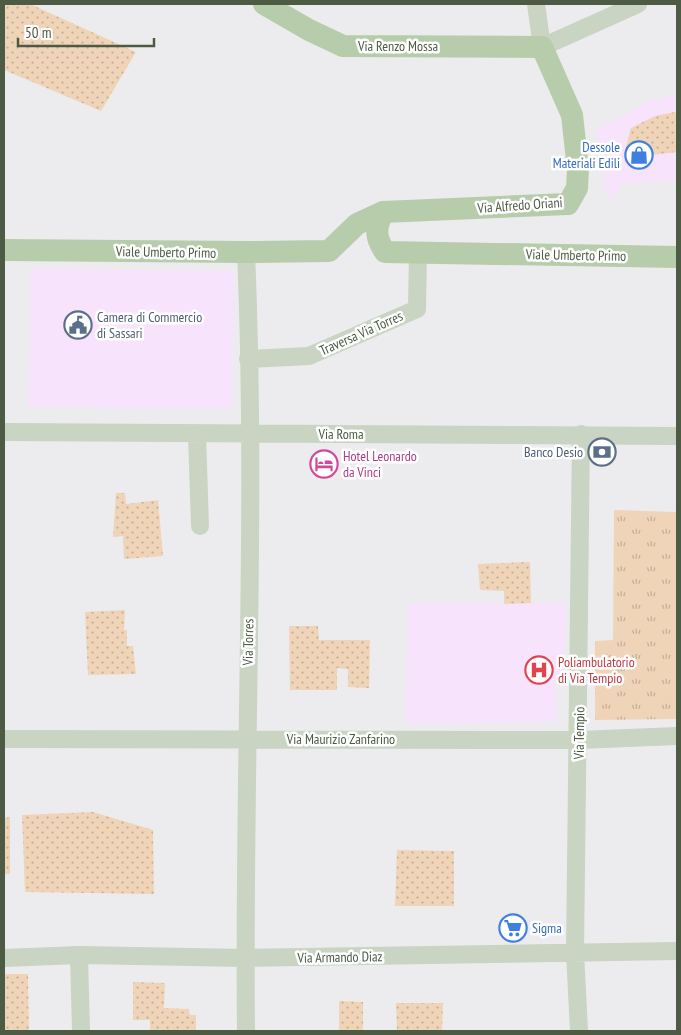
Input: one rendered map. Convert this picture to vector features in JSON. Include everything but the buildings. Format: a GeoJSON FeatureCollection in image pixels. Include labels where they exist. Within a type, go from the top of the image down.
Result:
{"type":"FeatureCollection","features":[{"type":"Feature","properties":{"kind":"main road","name":"Via Renzo Mossa"},"geometry":{"type":"LineString","coordinates":[[264,4],[309,30],[343,46],[542,47]]}},
{"type":"Feature","properties":{"kind":"main road","name":"Via Alfredo Oriani"},"geometry":{"type":"LineString","coordinates":[[329,251],[357,224],[383,212],[568,204],[577,188],[578,169],[572,115],[542,47]]}},
{"type":"Feature","properties":{"kind":"main road","name":"Viale Umberto Primo"},"geometry":{"type":"LineString","coordinates":[[383,212],[376,227],[376,233],[377,239],[386,252],[418,251],[677,257]]}},
{"type":"Feature","properties":{"kind":"main road","name":"Viale Umberto Primo"},"geometry":{"type":"LineString","coordinates":[[4,250],[329,251]]}},
{"type":"Feature","properties":{"kind":"street"},"geometry":{"type":"LineString","coordinates":[[536,4],[542,47],[638,4]]}},
{"type":"Feature","properties":{"kind":"street","name":"Traversa Via Torres"},"geometry":{"type":"LineString","coordinates":[[248,359],[309,356],[416,309],[418,251]]}},
{"type":"Feature","properties":{"kind":"street","name":"Via Torres"},"geometry":{"type":"LineString","coordinates":[[246,252],[248,359],[252,434],[247,739],[246,1031]]}},
{"type":"Feature","properties":{"kind":"street","name":"Via Roma"},"geometry":{"type":"LineString","coordinates":[[4,432],[677,436]]}},
{"type":"Feature","properties":{"kind":"street"},"geometry":{"type":"LineString","coordinates":[[197,434],[200,526]]}},
{"type":"Feature","properties":{"kind":"street","name":"Via Tempio"},"geometry":{"type":"LineString","coordinates":[[579,1031],[575,953],[579,740],[581,434]]}},
{"type":"Feature","properties":{"kind":"street","name":"Via Maurizio Zanfarino"},"geometry":{"type":"LineString","coordinates":[[4,739],[579,740],[677,736]]}},
{"type":"Feature","properties":{"kind":"street","name":"Via Armando Diaz"},"geometry":{"type":"LineString","coordinates":[[4,958],[79,955],[245,958],[677,951]]}},
{"type":"Feature","properties":{"kind":"street"},"geometry":{"type":"LineString","coordinates":[[79,955],[82,1031]]}},
{"type":"Feature","properties":{"kind":"shaded area","name":"Dessole Materiali Edili"},"geometry":{"type":"Polygon","coordinates":[[[677,92],[677,180],[624,184],[620,187],[620,191],[616,192],[615,200],[606,193],[596,130],[657,97],[659,101],[677,92]]]}},
{"type":"Feature","properties":{"kind":"shaded area","name":"Camera di Commercio di Sassari"},"geometry":{"type":"Polygon","coordinates":[[[31,268],[234,271],[232,409],[29,407],[31,268]]]}},
{"type":"Feature","properties":{"kind":"shaded area"},"geometry":{"type":"Polygon","coordinates":[[[408,603],[566,603],[563,677],[555,678],[555,701],[559,702],[555,722],[406,723],[408,603]]]}},
{"type":"Feature","properties":{"kind":"green space"},"geometry":{"type":"Polygon","coordinates":[[[4,4],[30,4],[136,52],[101,111],[4,70],[4,4]]]}},
{"type":"Feature","properties":{"kind":"green space"},"geometry":{"type":"Polygon","coordinates":[[[675,112],[677,114],[677,152],[625,158],[631,128],[655,116],[675,112]]]}},
{"type":"Feature","properties":{"kind":"green space"},"geometry":{"type":"Polygon","coordinates":[[[116,493],[125,493],[126,504],[158,500],[163,556],[124,559],[123,536],[113,537],[116,493]]]}},
{"type":"Feature","properties":{"kind":"green space"},"geometry":{"type":"Polygon","coordinates":[[[614,510],[677,512],[677,719],[595,720],[595,641],[613,640],[614,510]]]}},
{"type":"Feature","properties":{"kind":"green space"},"geometry":{"type":"Polygon","coordinates":[[[530,562],[531,603],[504,604],[504,591],[480,590],[478,564],[530,562]]]}},
{"type":"Feature","properties":{"kind":"green space"},"geometry":{"type":"Polygon","coordinates":[[[125,610],[124,630],[127,630],[127,646],[133,646],[136,674],[88,675],[85,612],[125,610]]]}},
{"type":"Feature","properties":{"kind":"green space"},"geometry":{"type":"Polygon","coordinates":[[[289,626],[318,626],[319,640],[370,640],[369,688],[348,687],[348,669],[337,668],[337,690],[290,690],[289,626]]]}},
{"type":"Feature","properties":{"kind":"green space"},"geometry":{"type":"Polygon","coordinates":[[[93,812],[153,830],[154,894],[25,892],[22,815],[93,812]]]}},
{"type":"Feature","properties":{"kind":"green space"},"geometry":{"type":"Polygon","coordinates":[[[10,817],[10,874],[4,874],[4,818],[10,817]]]}},
{"type":"Feature","properties":{"kind":"green space"},"geometry":{"type":"Polygon","coordinates":[[[397,850],[454,851],[454,906],[395,906],[397,850]]]}},
{"type":"Feature","properties":{"kind":"green space"},"geometry":{"type":"Polygon","coordinates":[[[4,974],[28,974],[29,1031],[4,1031],[4,974]]]}},
{"type":"Feature","properties":{"kind":"green space"},"geometry":{"type":"Polygon","coordinates":[[[133,982],[165,983],[164,1008],[189,1009],[190,1015],[196,1015],[196,1031],[150,1031],[150,1020],[133,1020],[133,982]]]}},
{"type":"Feature","properties":{"kind":"green space"},"geometry":{"type":"Polygon","coordinates":[[[339,1001],[363,1002],[363,1031],[339,1031],[339,1001]]]}},
{"type":"Feature","properties":{"kind":"green space"},"geometry":{"type":"Polygon","coordinates":[[[396,1003],[443,1003],[442,1031],[397,1031],[396,1003]]]}},
{"type":"Feature","properties":{"kind":"place","name":"Dessole Materiali Edili"},"geometry":{"type":"Point","coordinates":[639,155]}},
{"type":"Feature","properties":{"kind":"place","name":"Camera di Commercio di Sassari"},"geometry":{"type":"Point","coordinates":[78,325]}},
{"type":"Feature","properties":{"kind":"place","name":"Banco Desio"},"geometry":{"type":"Point","coordinates":[602,452]}},
{"type":"Feature","properties":{"kind":"place","name":"Hotel Leonardo da Vinci"},"geometry":{"type":"Point","coordinates":[324,464]}},
{"type":"Feature","properties":{"kind":"place","name":"Poliambulatorio di Via Tempio"},"geometry":{"type":"Point","coordinates":[539,670]}},
{"type":"Feature","properties":{"kind":"place","name":"Sigma"},"geometry":{"type":"Point","coordinates":[513,928]}}]}
